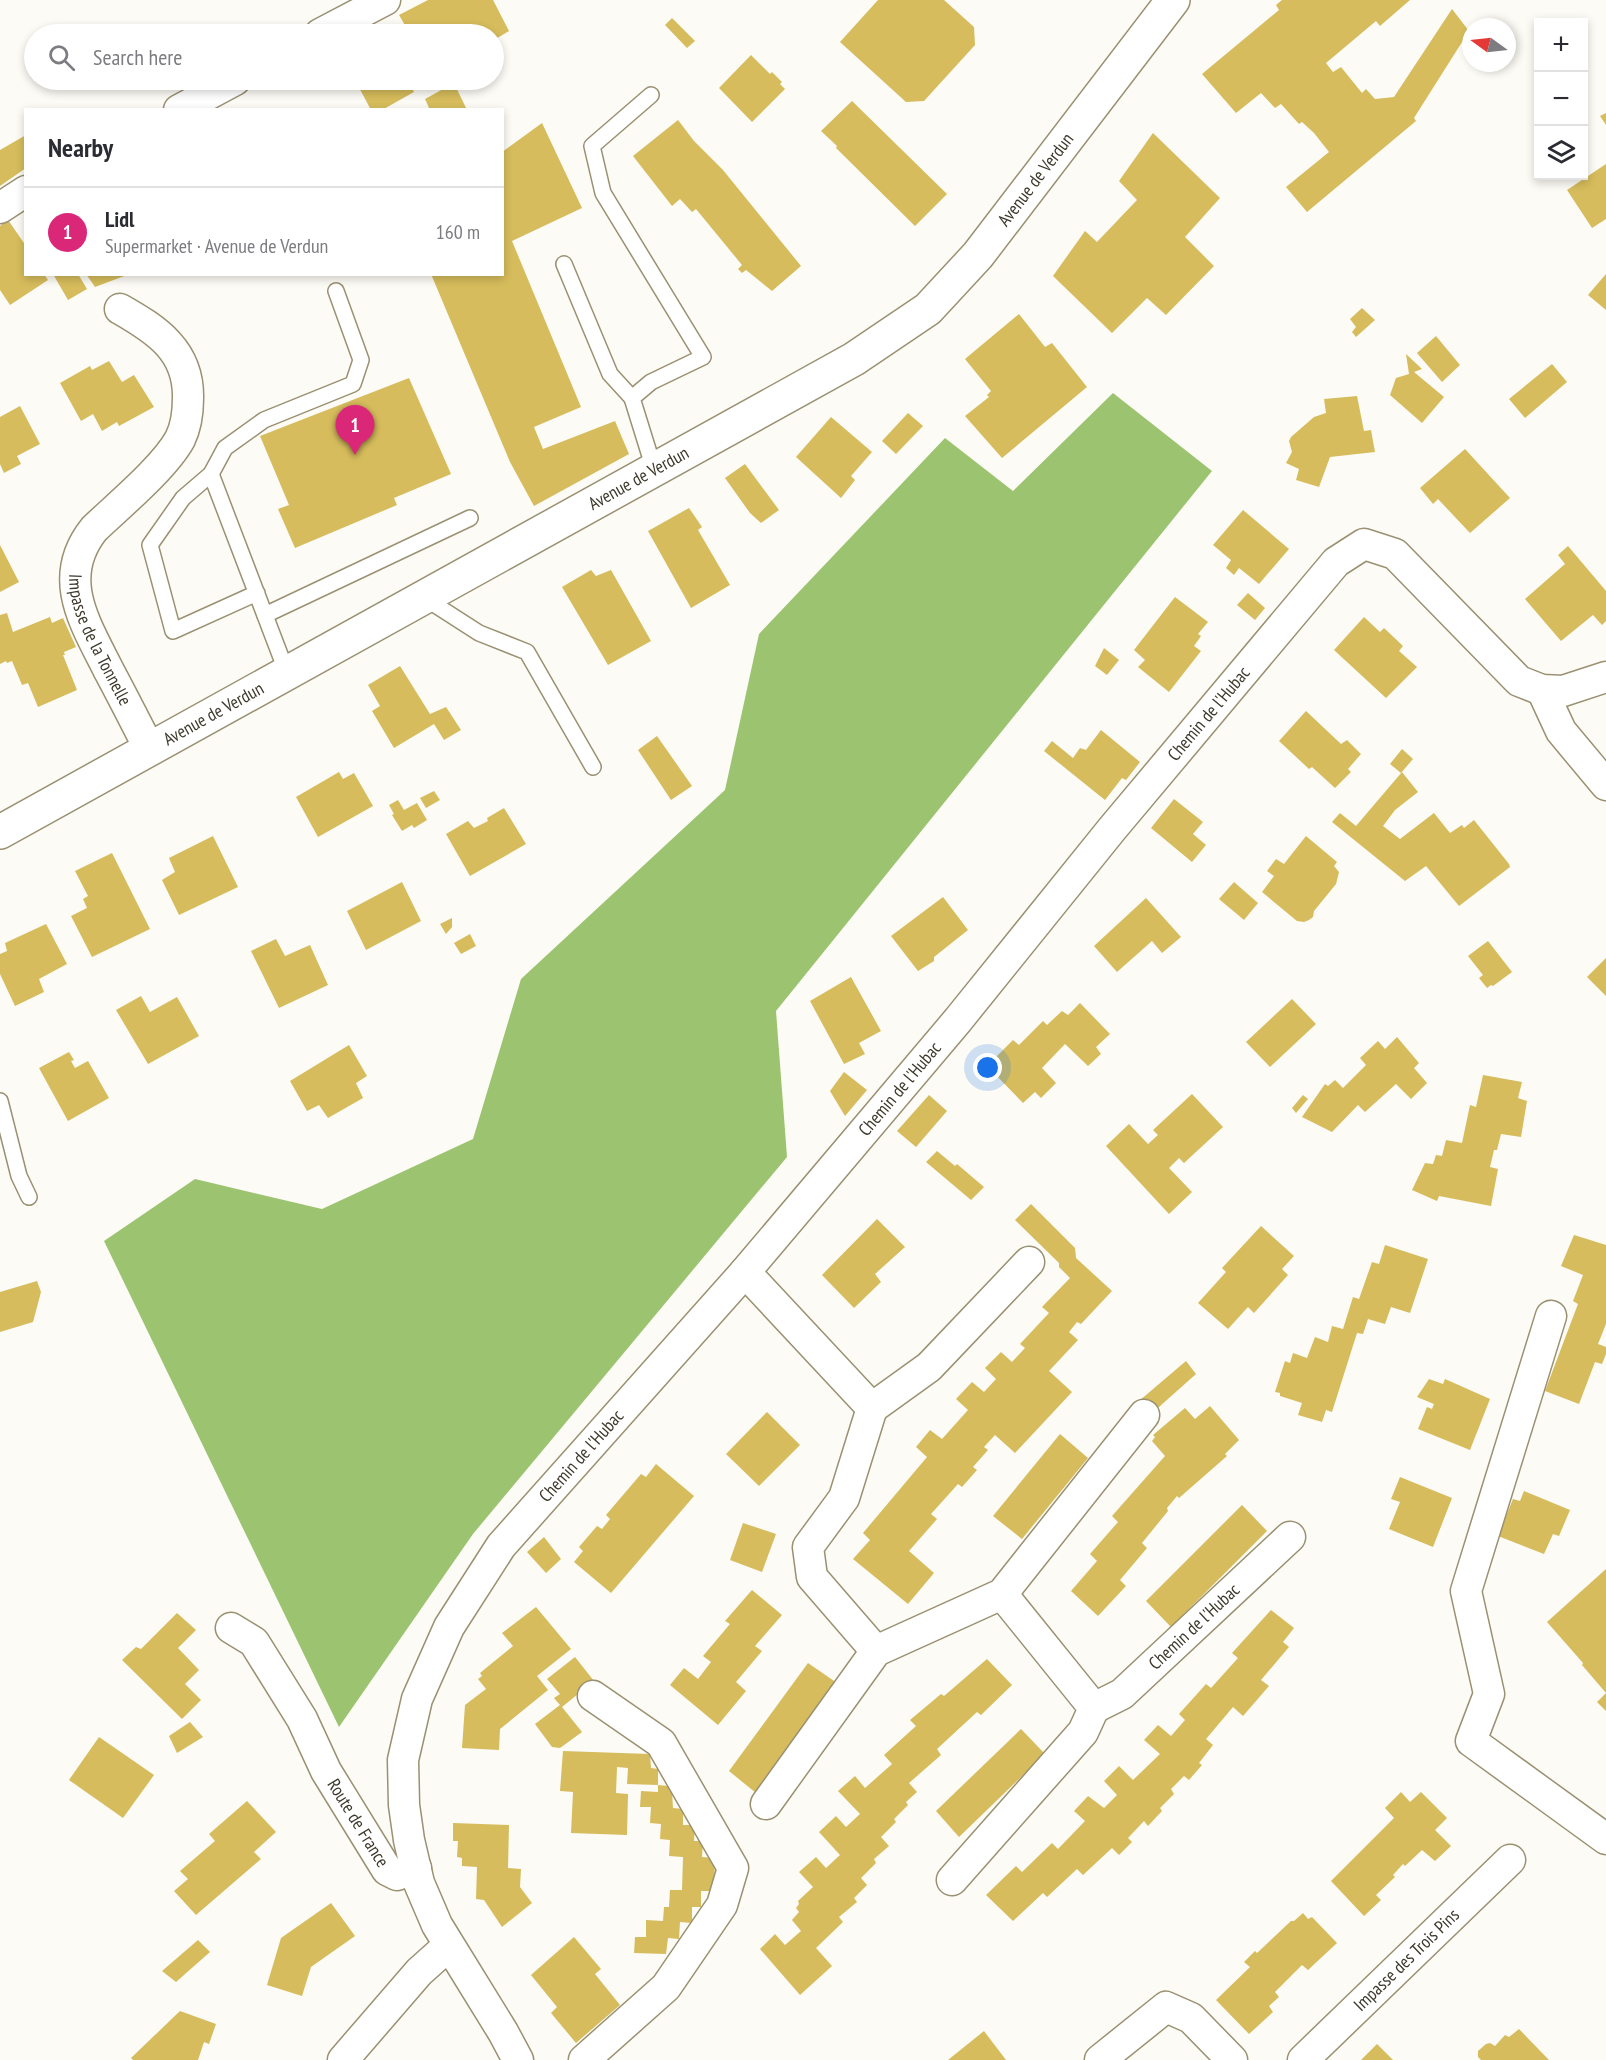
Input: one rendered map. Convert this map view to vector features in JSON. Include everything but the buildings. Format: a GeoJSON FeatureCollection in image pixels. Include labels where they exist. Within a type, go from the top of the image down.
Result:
{"type":"FeatureCollection","features":[{"type":"Feature","properties":{"kind":"main road","name":"Avenue de Verdun"},"geometry":{"type":"LineString","coordinates":[[0,832],[854,359],[928,309],[978,255],[1173,0]]}},
{"type":"Feature","properties":{"kind":"street"},"geometry":{"type":"LineString","coordinates":[[339,24],[385,0]]}},
{"type":"Feature","properties":{"kind":"street"},"geometry":{"type":"LineString","coordinates":[[182,108],[216,90]]}},
{"type":"Feature","properties":{"kind":"street"},"geometry":{"type":"LineString","coordinates":[[0,208],[24,192]]}},
{"type":"Feature","properties":{"kind":"street","name":"Impasse de la Tonnelle"},"geometry":{"type":"LineString","coordinates":[[120,309],[146,323],[173,348],[183,366],[189,385],[188,407],[180,438],[153,471],[94,529],[79,553],[75,571],[76,596],[83,620],[150,750]]}},
{"type":"Feature","properties":{"kind":"street","name":"Chemin de l'Hubac"},"geometry":{"type":"LineString","coordinates":[[416,1868],[404,1805],[403,1760],[417,1699],[449,1627],[501,1546],[745,1272],[958,1020],[1112,829],[1336,562],[1364,544],[1395,554],[1519,681],[1542,690],[1563,691],[1606,677]]}},
{"type":"Feature","properties":{"kind":"street"},"geometry":{"type":"LineString","coordinates":[[1542,690],[1561,731],[1606,785]]}},
{"type":"Feature","properties":{"kind":"street"},"geometry":{"type":"LineString","coordinates":[[876,1651],[812,1577],[808,1547],[844,1498],[872,1408],[929,1367],[1029,1262]]}},
{"type":"Feature","properties":{"kind":"street"},"geometry":{"type":"LineString","coordinates":[[745,1272],[872,1408]]}},
{"type":"Feature","properties":{"kind":"street"},"geometry":{"type":"LineString","coordinates":[[1551,1316],[1466,1591],[1489,1694],[1471,1741],[1606,1839]]}},
{"type":"Feature","properties":{"kind":"street"},"geometry":{"type":"LineString","coordinates":[[766,1804],[876,1651],[1002,1594],[1144,1415]]}},
{"type":"Feature","properties":{"kind":"street","name":"Chemin de l'Hubac"},"geometry":{"type":"LineString","coordinates":[[1094,1708],[1122,1694],[1290,1537]]}},
{"type":"Feature","properties":{"kind":"street"},"geometry":{"type":"LineString","coordinates":[[952,1880],[1083,1732],[1094,1708],[1002,1594]]}},
{"type":"Feature","properties":{"kind":"street","name":"Route de France"},"geometry":{"type":"LineString","coordinates":[[231,1628],[254,1642],[302,1719],[326,1771],[387,1869],[398,1875],[416,1868],[425,1901],[448,1946],[503,2032],[518,2060]]}},
{"type":"Feature","properties":{"kind":"street"},"geometry":{"type":"LineString","coordinates":[[584,2060],[666,1987],[722,1905],[734,1868],[661,1743],[593,1696]]}},
{"type":"Feature","properties":{"kind":"street","name":"Impasse des Trois Pins"},"geometry":{"type":"LineString","coordinates":[[1303,2060],[1510,1860]]}},
{"type":"Feature","properties":{"kind":"street"},"geometry":{"type":"LineString","coordinates":[[343,2060],[419,1972],[448,1946]]}},
{"type":"Feature","properties":{"kind":"street"},"geometry":{"type":"LineString","coordinates":[[1100,2060],[1166,2007],[1191,2018],[1232,2060]]}},
{"type":"Feature","properties":{"kind":"lane"},"geometry":{"type":"LineString","coordinates":[[632,398],[651,382],[703,357],[603,192],[592,146],[651,95]]}},
{"type":"Feature","properties":{"kind":"lane"},"geometry":{"type":"LineString","coordinates":[[564,264],[610,375],[632,398],[654,469]]}},
{"type":"Feature","properties":{"kind":"lane"},"geometry":{"type":"LineString","coordinates":[[257,593],[173,631],[150,545],[183,498],[211,474],[225,448],[264,420],[353,384],[360,360],[336,291]]}},
{"type":"Feature","properties":{"kind":"lane"},"geometry":{"type":"LineString","coordinates":[[211,474],[287,673]]}},
{"type":"Feature","properties":{"kind":"lane"},"geometry":{"type":"LineString","coordinates":[[265,615],[470,518]]}},
{"type":"Feature","properties":{"kind":"lane"},"geometry":{"type":"LineString","coordinates":[[423,597],[479,633],[526,652],[593,767]]}},
{"type":"Feature","properties":{"kind":"lane"},"geometry":{"type":"LineString","coordinates":[[0,1101],[19,1176],[29,1197]]}},
{"type":"Feature","properties":{"kind":"green space"},"geometry":{"type":"Polygon","coordinates":[[[1113,393],[1212,471],[776,1011],[787,1157],[473,1534],[339,1727],[104,1241],[195,1179],[322,1209],[473,1139],[521,979],[725,790],[759,634],[945,438],[1013,491],[1113,393]]]}},
{"type":"Feature","properties":{"kind":"place","name":"Lidl"},"geometry":{"type":"Point","coordinates":[355,455]}}]}
